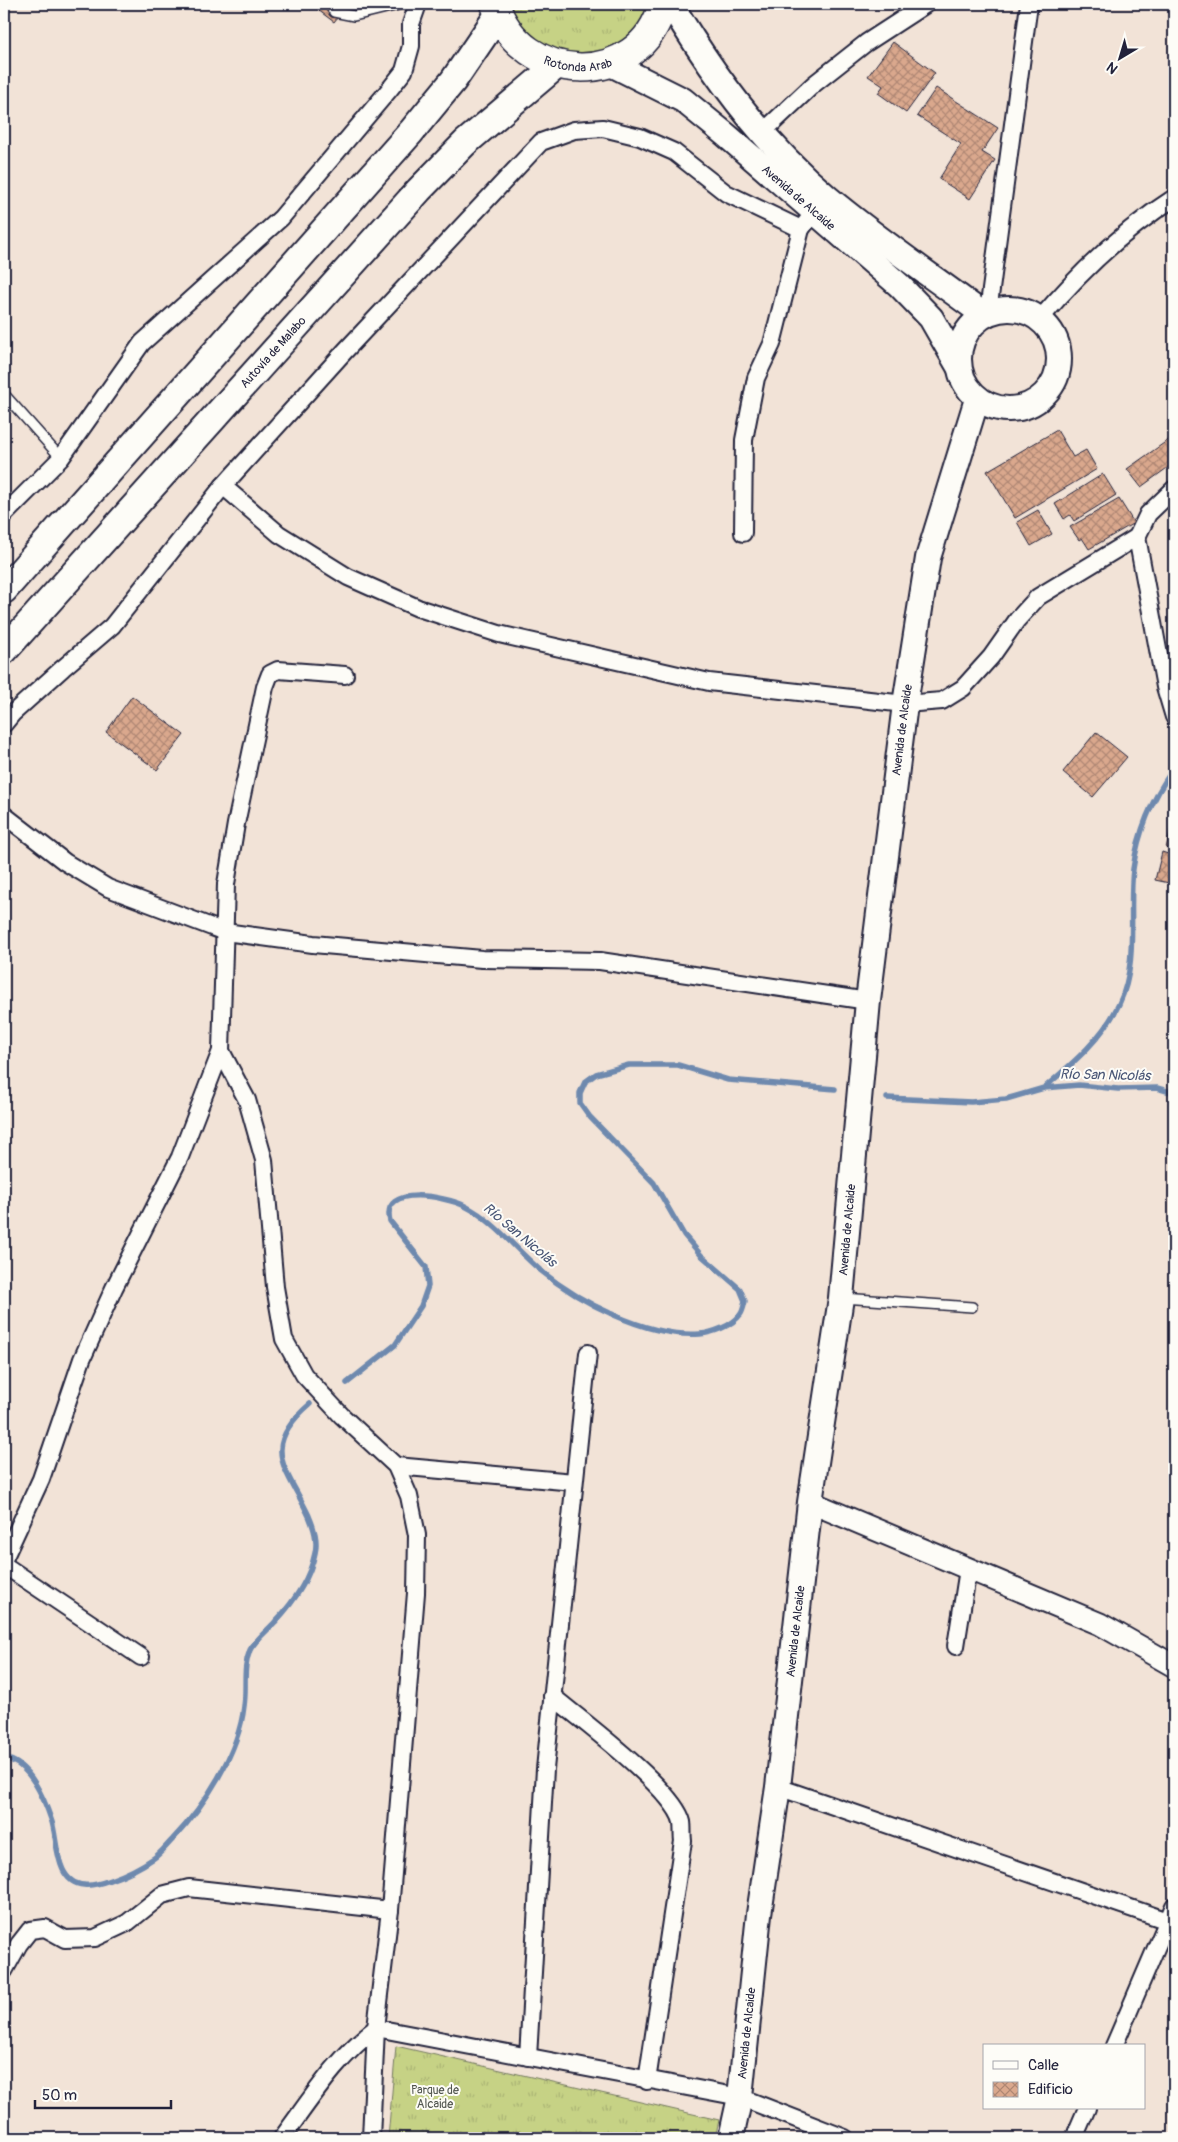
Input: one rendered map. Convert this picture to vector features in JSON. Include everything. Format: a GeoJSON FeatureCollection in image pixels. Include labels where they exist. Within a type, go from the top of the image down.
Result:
{"type":"FeatureCollection","features":[{"type":"Feature","properties":{"kind":"highway","name":"Rotonda Arab"},"geometry":{"type":"LineString","coordinates":[[496,9],[512,37],[538,58],[557,65],[583,68],[609,63],[633,50],[658,19],[663,4]]}},
{"type":"Feature","properties":{"kind":"main road","name":"Avenida de Alcaide"},"geometry":{"type":"LineString","coordinates":[[671,4],[691,38],[722,82],[763,132],[814,213],[887,245],[986,314]]}},
{"type":"Feature","properties":{"kind":"main road"},"geometry":{"type":"LineString","coordinates":[[4,590],[411,132],[453,81],[496,9]]}},
{"type":"Feature","properties":{"kind":"main road","name":"Avenida de Alcaide"},"geometry":{"type":"LineString","coordinates":[[609,63],[683,100],[899,285],[932,318],[958,365]]}},
{"type":"Feature","properties":{"kind":"main road","name":"Autovía de Malabo"},"geometry":{"type":"LineString","coordinates":[[4,651],[419,190],[465,144],[557,65]]}},
{"type":"Feature","properties":{"kind":"main road"},"geometry":{"type":"LineString","coordinates":[[1015,309],[1040,319],[1053,334],[1059,353],[1058,373],[1049,391],[1034,404],[1015,410],[995,408],[977,399],[964,384],[958,365],[960,345],[968,328],[986,314],[1015,309]]}},
{"type":"Feature","properties":{"kind":"main road","name":"Avenida de Alcaide"},"geometry":{"type":"LineString","coordinates":[[731,2138],[740,2097],[759,1914],[778,1787],[810,1502],[840,1298],[868,1001],[904,704],[928,558],[977,399]]}},
{"type":"Feature","properties":{"kind":"street"},"geometry":{"type":"LineString","coordinates":[[4,515],[61,458],[142,343],[281,218],[389,90],[404,71],[411,46],[411,24],[418,4]]}},
{"type":"Feature","properties":{"kind":"street"},"geometry":{"type":"LineString","coordinates":[[763,132],[814,84],[859,49],[926,4]]}},
{"type":"Feature","properties":{"kind":"street"},"geometry":{"type":"LineString","coordinates":[[986,314],[1029,4]]}},
{"type":"Feature","properties":{"kind":"street"},"geometry":{"type":"LineString","coordinates":[[4,724],[42,687],[112,626],[224,486],[515,166],[541,142],[574,130],[603,128],[640,137],[674,152],[726,193],[814,213],[772,344],[756,378],[744,440],[743,533]]}},
{"type":"Feature","properties":{"kind":"street"},"geometry":{"type":"LineString","coordinates":[[1040,319],[1069,284],[1103,251],[1174,198]]}},
{"type":"Feature","properties":{"kind":"street"},"geometry":{"type":"LineString","coordinates":[[224,486],[279,534],[348,577],[418,608],[499,634],[709,682],[904,704],[942,701],[963,688],[990,657],[1017,620],[1038,597],[1137,537],[1148,514],[1174,489]]}},
{"type":"Feature","properties":{"kind":"street"},"geometry":{"type":"LineString","coordinates":[[1137,537],[1164,687],[1174,717]]}},
{"type":"Feature","properties":{"kind":"street"},"geometry":{"type":"LineString","coordinates":[[4,1559],[41,1479],[82,1359],[114,1288],[180,1157],[221,1051],[226,884],[236,824],[270,674],[285,670],[345,675]]}},
{"type":"Feature","properties":{"kind":"street"},"geometry":{"type":"LineString","coordinates":[[4,815],[65,862],[108,888],[225,932],[313,944],[482,959],[600,961],[868,1001]]}},
{"type":"Feature","properties":{"kind":"street"},"geometry":{"type":"LineString","coordinates":[[221,1051],[247,1100],[264,1160],[275,1287],[284,1339],[304,1376],[342,1416],[396,1466],[409,1496],[417,1545],[416,1594],[390,1910],[376,2028],[371,2138]]}},
{"type":"Feature","properties":{"kind":"street"},"geometry":{"type":"LineString","coordinates":[[528,2057],[545,1769],[588,1353]]}},
{"type":"Feature","properties":{"kind":"street"},"geometry":{"type":"LineString","coordinates":[[396,1466],[574,1482]]}},
{"type":"Feature","properties":{"kind":"street"},"geometry":{"type":"LineString","coordinates":[[810,1502],[1100,1624],[1174,1666]]}},
{"type":"Feature","properties":{"kind":"street"},"geometry":{"type":"LineString","coordinates":[[4,1565],[141,1657]]}},
{"type":"Feature","properties":{"kind":"street"},"geometry":{"type":"LineString","coordinates":[[956,1646],[968,1569]]}},
{"type":"Feature","properties":{"kind":"street"},"geometry":{"type":"LineString","coordinates":[[552,1696],[635,1765],[668,1797],[682,1820],[683,1841],[647,2081]]}},
{"type":"Feature","properties":{"kind":"street"},"geometry":{"type":"LineString","coordinates":[[778,1787],[1172,1916],[1115,2044]]}},
{"type":"Feature","properties":{"kind":"street"},"geometry":{"type":"LineString","coordinates":[[4,1971],[30,1930],[45,1928],[65,1939],[95,1938],[126,1923],[162,1895],[189,1888],[390,1910]]}},
{"type":"Feature","properties":{"kind":"street"},"geometry":{"type":"LineString","coordinates":[[282,2138],[339,2062],[356,2043],[376,2028],[647,2081],[740,2097],[845,2138]]}},
{"type":"Feature","properties":{"kind":"street"},"geometry":{"type":"LineString","coordinates":[[1074,2138],[1086,2110]]}},
{"type":"Feature","properties":{"kind":"lane"},"geometry":{"type":"LineString","coordinates":[[329,4],[334,12],[354,16],[403,4]]}},
{"type":"Feature","properties":{"kind":"lane"},"geometry":{"type":"LineString","coordinates":[[4,394],[61,458]]}},
{"type":"Feature","properties":{"kind":"lane"},"geometry":{"type":"LineString","coordinates":[[840,1298],[972,1308]]}},
{"type":"Feature","properties":{"kind":"green space"},"geometry":{"type":"Polygon","coordinates":[[[506,4],[653,4],[639,31],[599,57],[537,46],[506,4]]]}},
{"type":"Feature","properties":{"kind":"green space","name":"Parque de Alcaide"},"geometry":{"type":"Polygon","coordinates":[[[396,2046],[719,2120],[715,2138],[388,2138],[396,2046]]]}},
{"type":"Feature","properties":{"kind":"building"},"geometry":{"type":"Polygon","coordinates":[[[322,4],[348,4],[334,22],[318,10],[322,4]]]}},
{"type":"Feature","properties":{"kind":"building"},"geometry":{"type":"Polygon","coordinates":[[[893,42],[935,73],[906,113],[878,93],[883,86],[868,76],[893,42]]]}},
{"type":"Feature","properties":{"kind":"building"},"geometry":{"type":"Polygon","coordinates":[[[936,88],[998,128],[982,152],[995,160],[970,199],[939,179],[961,144],[917,116],[936,88]]]}},
{"type":"Feature","properties":{"kind":"building"},"geometry":{"type":"Polygon","coordinates":[[[1057,430],[1073,457],[1086,450],[1097,469],[1015,518],[987,471],[1057,430]]]}},
{"type":"Feature","properties":{"kind":"building"},"geometry":{"type":"Polygon","coordinates":[[[1174,436],[1174,463],[1141,487],[1127,469],[1174,436]]]}},
{"type":"Feature","properties":{"kind":"building"},"geometry":{"type":"Polygon","coordinates":[[[1103,474],[1116,495],[1074,521],[1070,515],[1064,519],[1055,504],[1103,474]]]}},
{"type":"Feature","properties":{"kind":"building"},"geometry":{"type":"Polygon","coordinates":[[[1119,499],[1134,523],[1089,549],[1082,538],[1079,540],[1070,527],[1119,499]]]}},
{"type":"Feature","properties":{"kind":"building"},"geometry":{"type":"Polygon","coordinates":[[[1038,510],[1052,534],[1031,546],[1017,522],[1038,510]]]}},
{"type":"Feature","properties":{"kind":"building"},"geometry":{"type":"Polygon","coordinates":[[[132,696],[184,735],[157,770],[106,732],[132,696]]]}},
{"type":"Feature","properties":{"kind":"building"},"geometry":{"type":"Polygon","coordinates":[[[1096,732],[1127,757],[1093,797],[1063,772],[1096,732]]]}},
{"type":"Feature","properties":{"kind":"building"},"geometry":{"type":"Polygon","coordinates":[[[1174,820],[1174,850],[1166,848],[1174,820]]]}},
{"type":"Feature","properties":{"kind":"building"},"geometry":{"type":"Polygon","coordinates":[[[1162,852],[1174,856],[1174,884],[1155,880],[1162,852]]]}},
{"type":"Feature","properties":{"kind":"waterway"},"geometry":{"type":"LineString","coordinates":[[1044,1088],[1076,1060],[1096,1039],[1119,1004],[1129,972],[1131,955],[1132,885],[1135,855],[1147,816],[1159,791],[1174,768]]}},
{"type":"Feature","properties":{"kind":"waterway","name":"Río San Nicolás"},"geometry":{"type":"LineString","coordinates":[[347,1383],[395,1345],[421,1306],[428,1286],[426,1267],[390,1221],[390,1209],[395,1201],[405,1197],[417,1196],[444,1199],[476,1212],[486,1219],[540,1270],[556,1282],[615,1316],[637,1324],[680,1334],[700,1334],[727,1326],[743,1310],[745,1301],[740,1289],[701,1255],[684,1235],[654,1183],[590,1117],[580,1103],[580,1093],[585,1082],[596,1074],[629,1065],[678,1065],[728,1080],[835,1089]]}},
{"type":"Feature","properties":{"kind":"waterway","name":"Río San Nicolás"},"geometry":{"type":"LineString","coordinates":[[887,1098],[971,1102],[1006,1099],[1044,1088],[1079,1085],[1118,1089],[1157,1088],[1174,1093]]}},
{"type":"Feature","properties":{"kind":"waterway","name":"Río San Nicolás"},"geometry":{"type":"LineString","coordinates":[[4,1758],[13,1761],[21,1767],[35,1783],[52,1822],[59,1860],[68,1877],[75,1882],[84,1885],[97,1884],[116,1878],[144,1865],[157,1856],[185,1826],[208,1795],[228,1760],[235,1742],[244,1706],[245,1671],[250,1650],[282,1615],[305,1581],[313,1562],[316,1543],[314,1530],[286,1471],[281,1446],[285,1433],[294,1419],[310,1404]]}}]}
